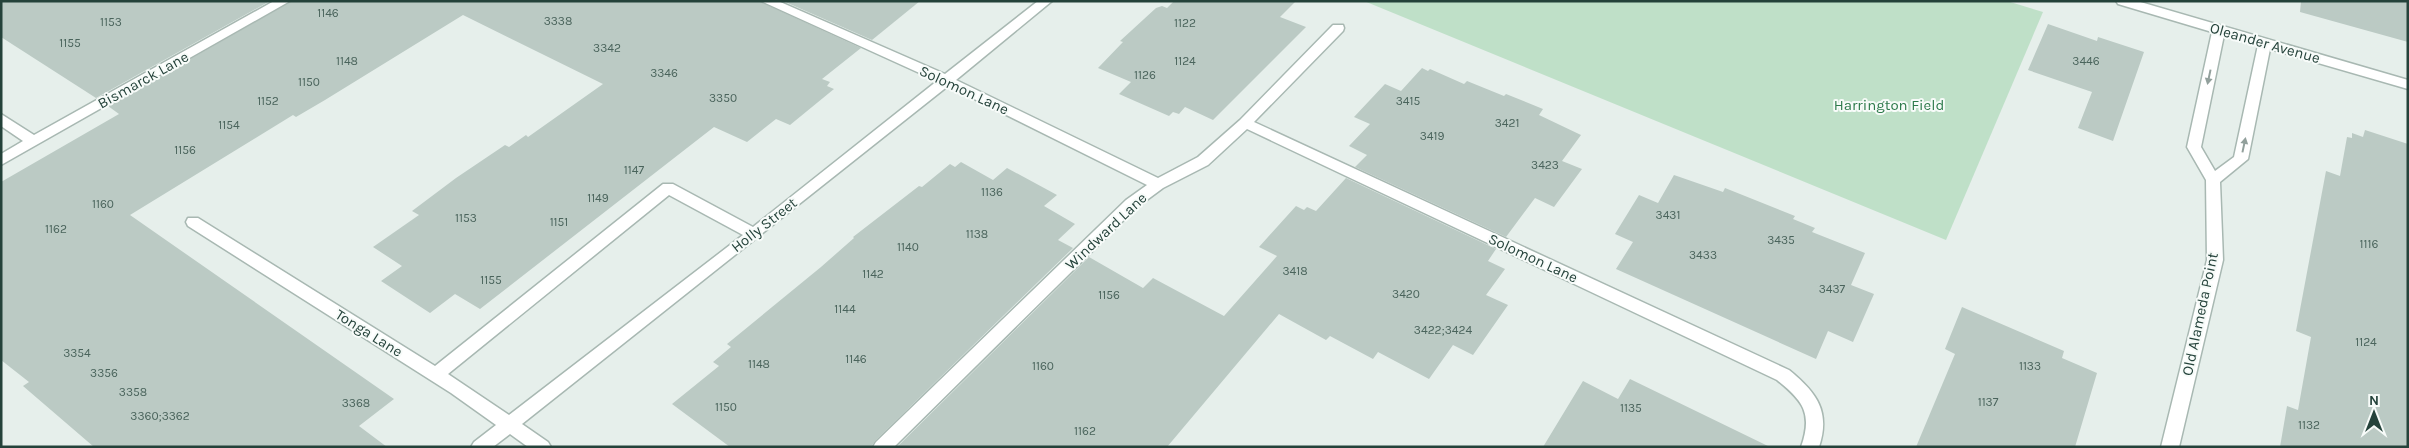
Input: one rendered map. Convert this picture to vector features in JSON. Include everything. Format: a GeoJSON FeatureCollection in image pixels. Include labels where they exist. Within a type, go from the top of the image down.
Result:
{"type":"FeatureCollection","features":[{"type":"Feature","properties":{"kind":"street","name":"Bismarck Lane"},"geometry":{"type":"LineString","coordinates":[[1,160],[284,1]]}},
{"type":"Feature","properties":{"kind":"street","name":"Solomon Lane"},"geometry":{"type":"LineString","coordinates":[[766,1],[946,80],[1158,184]]}},
{"type":"Feature","properties":{"kind":"street","name":"Holly Street"},"geometry":{"type":"LineString","coordinates":[[480,447],[754,234],[1046,1]]}},
{"type":"Feature","properties":{"kind":"street","name":"Oleander Avenue"},"geometry":{"type":"LineString","coordinates":[[2122,1],[2408,85]]}},
{"type":"Feature","properties":{"kind":"street","name":"Windward Lane"},"geometry":{"type":"LineString","coordinates":[[882,447],[1131,204],[1158,184],[1203,161],[1244,123],[1338,28]]}},
{"type":"Feature","properties":{"kind":"street","name":"Old Alameda Point"},"geometry":{"type":"LineString","coordinates":[[2170,447],[2215,260],[2213,180],[2194,147],[2219,30]]}},
{"type":"Feature","properties":{"kind":"street"},"geometry":{"type":"LineString","coordinates":[[2213,180],[2242,159],[2265,43]]}},
{"type":"Feature","properties":{"kind":"street"},"geometry":{"type":"LineString","coordinates":[[1,119],[33,141]]}},
{"type":"Feature","properties":{"kind":"street","name":"Solomon Lane"},"geometry":{"type":"LineString","coordinates":[[1244,123],[1784,375],[1800,388],[1814,405],[1814,436],[1810,447]]}},
{"type":"Feature","properties":{"kind":"street"},"geometry":{"type":"LineString","coordinates":[[435,375],[668,188],[754,234]]}},
{"type":"Feature","properties":{"kind":"street","name":"Tonga Lane"},"geometry":{"type":"LineString","coordinates":[[193,222],[510,423],[542,447]]}},
{"type":"Feature","properties":{"kind":"green space","name":"Harrington Field"},"geometry":{"type":"Polygon","coordinates":[[[1364,1],[2007,1],[2043,12],[1946,240],[1364,1]]]}},
{"type":"Feature","properties":{"kind":"building"},"geometry":{"type":"Polygon","coordinates":[[[1,1],[270,1],[96,98],[1,37],[1,1]]]}},
{"type":"Feature","properties":{"kind":"building"},"geometry":{"type":"Polygon","coordinates":[[[292,1],[759,1],[861,48],[822,79],[830,82],[827,86],[834,89],[790,125],[776,119],[747,142],[714,127],[480,309],[455,294],[430,313],[381,281],[402,266],[373,247],[419,215],[412,211],[456,178],[505,145],[509,147],[526,135],[528,137],[603,84],[463,15],[325,100],[296,117],[293,115],[130,215],[394,399],[359,426],[387,447],[94,447],[23,386],[29,382],[1,360],[1,182],[119,114],[108,106],[292,1]]]}},
{"type":"Feature","properties":{"kind":"building"},"geometry":{"type":"Polygon","coordinates":[[[783,1],[920,1],[872,40],[783,1]]]}},
{"type":"Feature","properties":{"kind":"building"},"geometry":{"type":"Polygon","coordinates":[[[1174,1],[1296,1],[1280,17],[1306,27],[1213,120],[1185,107],[1179,114],[1173,112],[1169,116],[1119,94],[1131,82],[1098,68],[1123,42],[1120,41],[1156,8],[1162,6],[1167,8],[1174,1]]]}},
{"type":"Feature","properties":{"kind":"building"},"geometry":{"type":"Polygon","coordinates":[[[2301,1],[2408,1],[2408,42],[2300,12],[2301,1]]]}},
{"type":"Feature","properties":{"kind":"building"},"geometry":{"type":"Polygon","coordinates":[[[2048,24],[2097,41],[2098,37],[2144,52],[2113,141],[2078,128],[2092,92],[2028,70],[2048,24]]]}},
{"type":"Feature","properties":{"kind":"building"},"geometry":{"type":"Polygon","coordinates":[[[1422,68],[1428,71],[1430,69],[1464,84],[1467,81],[1504,96],[1506,94],[1543,109],[1539,115],[1581,135],[1562,161],[1582,169],[1554,207],[1535,198],[1506,237],[1355,167],[1367,155],[1349,146],[1370,124],[1354,117],[1385,84],[1401,91],[1422,68]]]}},
{"type":"Feature","properties":{"kind":"building"},"geometry":{"type":"Polygon","coordinates":[[[2365,130],[2408,144],[2408,447],[2280,447],[2287,406],[2298,410],[2311,337],[2296,331],[2326,171],[2340,176],[2347,137],[2352,138],[2352,133],[2363,137],[2365,130]]]}},
{"type":"Feature","properties":{"kind":"building"},"geometry":{"type":"Polygon","coordinates":[[[961,162],[993,180],[1007,168],[1057,195],[1044,206],[1075,224],[1058,240],[1073,248],[871,447],[730,447],[672,404],[719,366],[713,362],[731,347],[727,344],[821,267],[853,237],[919,186],[922,187],[950,164],[955,167],[961,162]]]}},
{"type":"Feature","properties":{"kind":"building"},"geometry":{"type":"Polygon","coordinates":[[[1674,175],[1723,192],[1725,188],[1795,216],[1793,219],[1815,228],[1812,232],[1865,253],[1851,285],[1874,294],[1853,342],[1828,331],[1816,359],[1616,269],[1633,242],[1615,234],[1639,195],[1658,203],[1674,175]]]}},
{"type":"Feature","properties":{"kind":"building"},"geometry":{"type":"Polygon","coordinates":[[[1346,178],[1496,249],[1488,261],[1505,269],[1486,295],[1508,305],[1473,355],[1453,345],[1429,379],[1378,352],[1373,359],[1330,336],[1326,340],[1279,314],[1167,447],[897,447],[1089,257],[1143,288],[1153,278],[1224,316],[1277,256],[1259,247],[1296,206],[1304,210],[1307,207],[1316,211],[1346,178]]]}},
{"type":"Feature","properties":{"kind":"building"},"geometry":{"type":"Polygon","coordinates":[[[1962,307],[2064,351],[2062,358],[2097,373],[2075,447],[1916,447],[1955,354],[1945,349],[1962,307]]]}},
{"type":"Feature","properties":{"kind":"building"},"geometry":{"type":"Polygon","coordinates":[[[1630,379],[1770,447],[1543,447],[1583,381],[1618,399],[1630,379]]]}}]}
